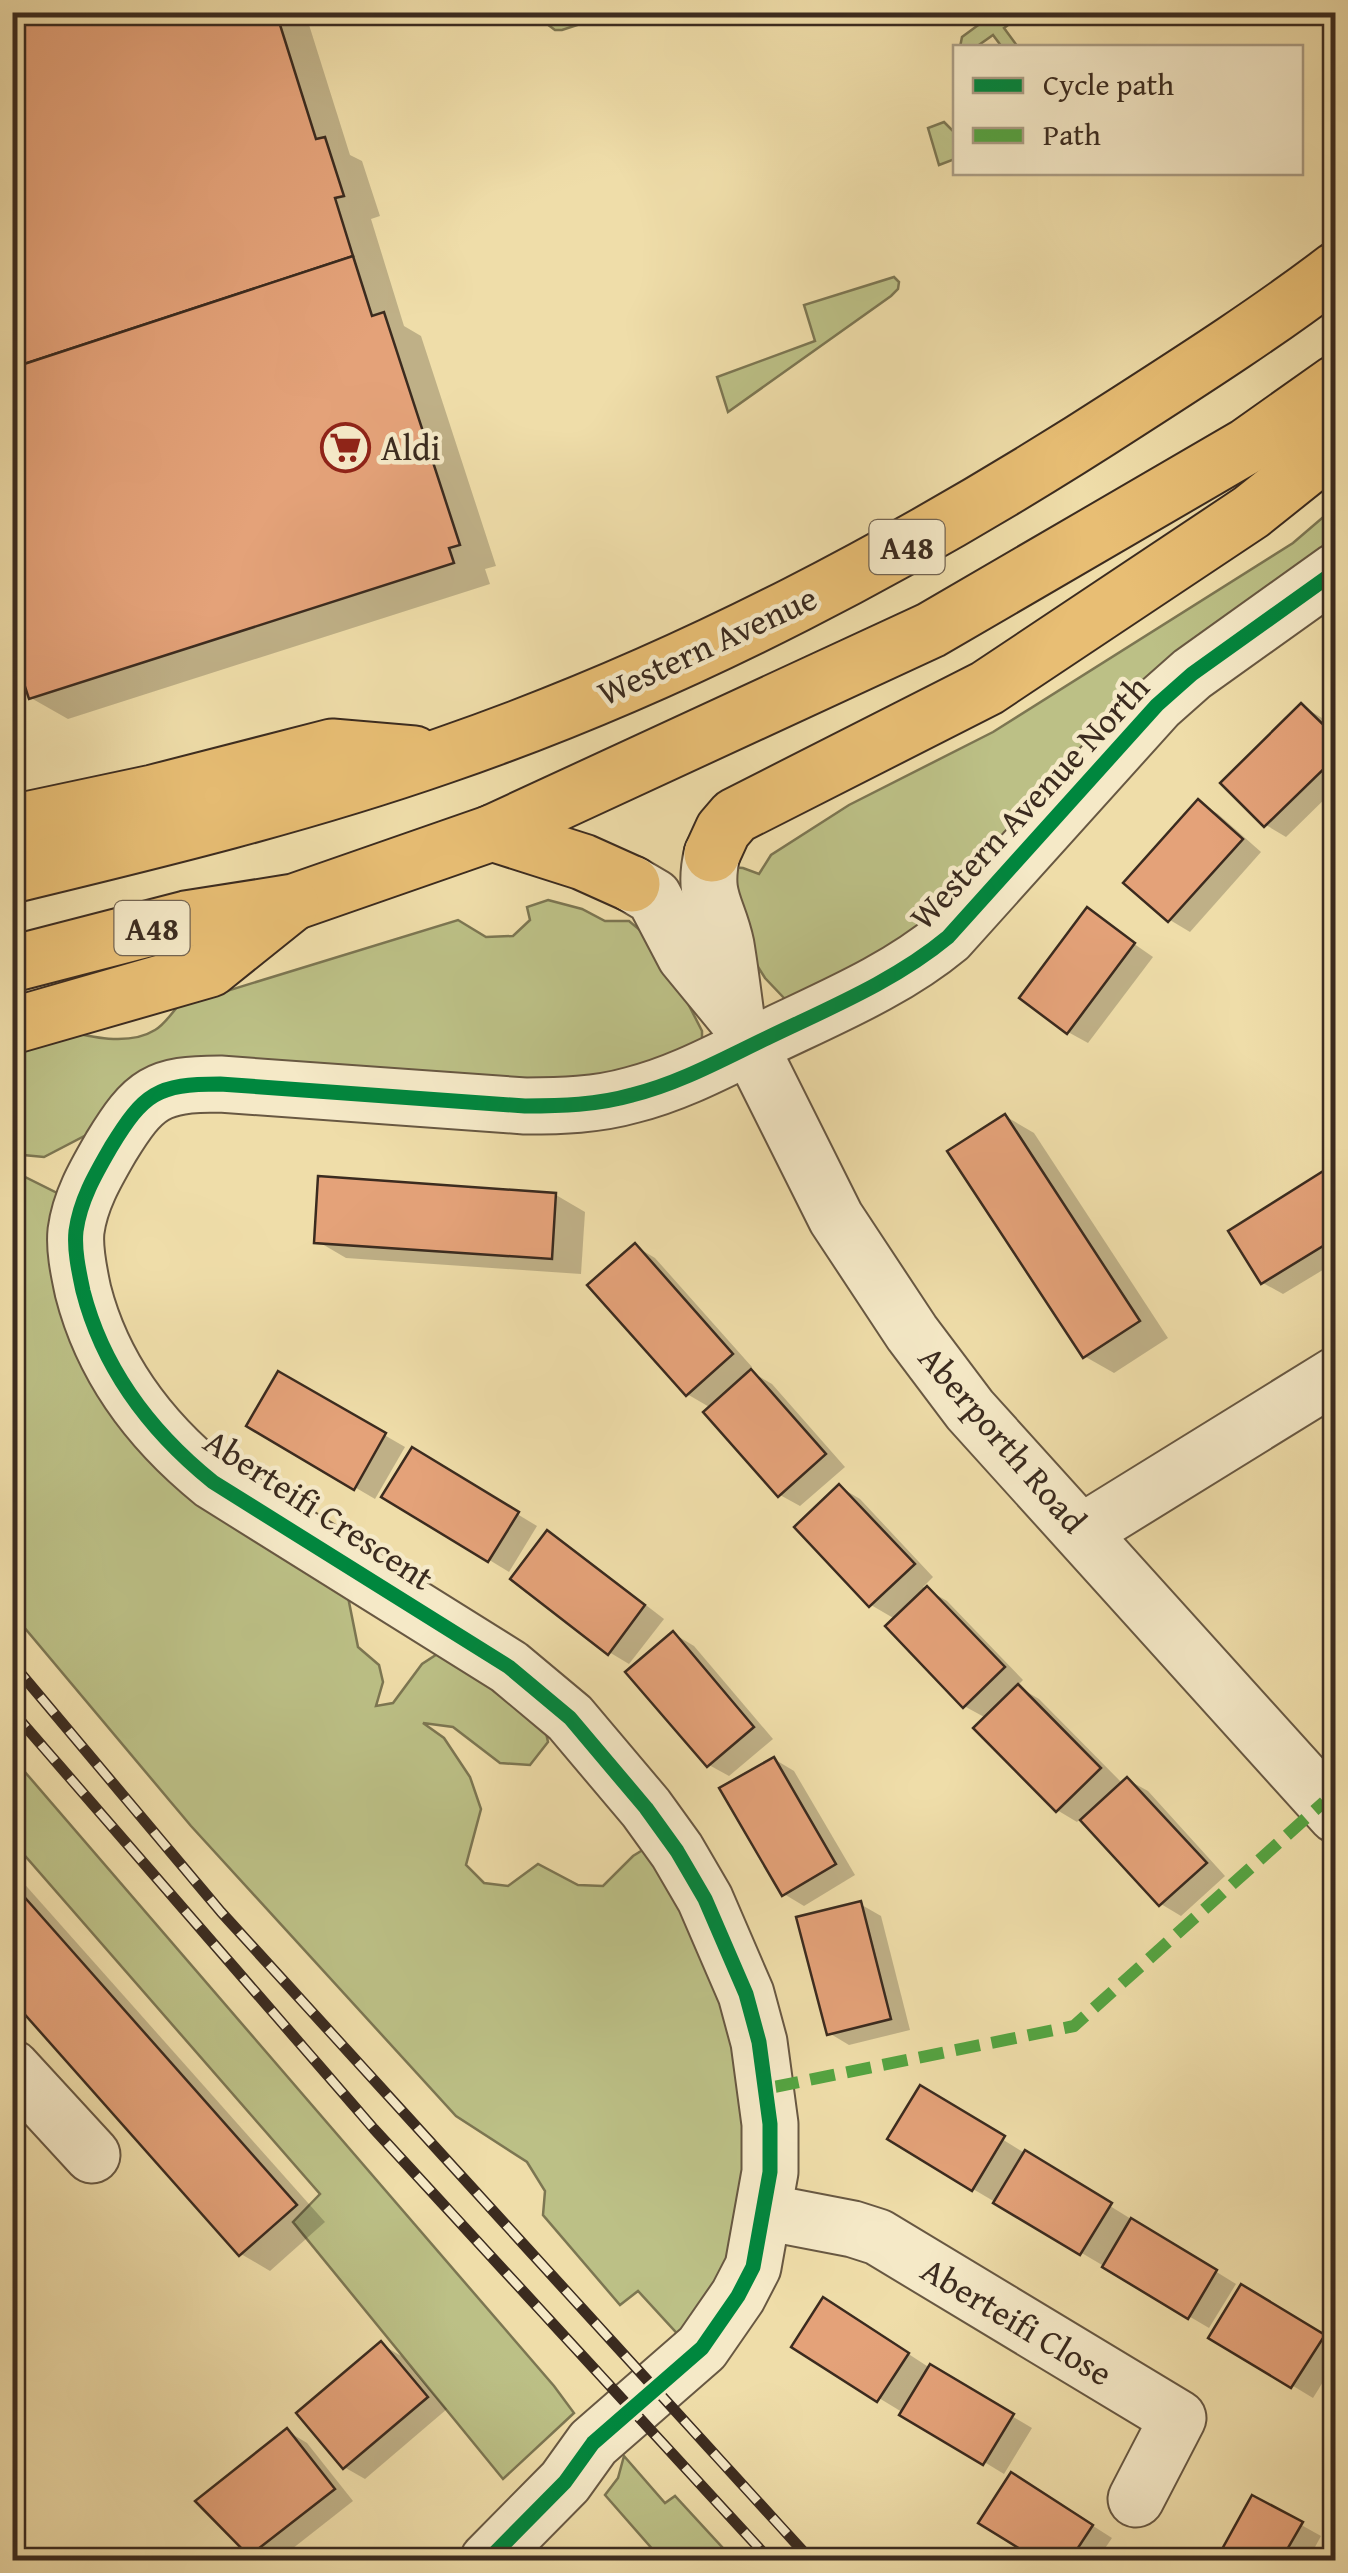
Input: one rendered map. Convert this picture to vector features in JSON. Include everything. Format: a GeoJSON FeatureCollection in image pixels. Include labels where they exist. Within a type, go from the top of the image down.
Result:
{"type":"FeatureCollection","features":[{"type":"Feature","properties":{"kind":"highway","name":"Western Avenue"},"geometry":{"type":"LineString","coordinates":[[12,875],[270,812],[442,756],[654,673],[776,618],[892,556],[1050,463],[1294,302],[1336,270]]}},
{"type":"Feature","properties":{"kind":"highway","name":"A48"},"geometry":{"type":"LineString","coordinates":[[12,964],[186,919],[294,902],[492,833],[931,630],[1248,446],[1336,384]]}},
{"type":"Feature","properties":{"kind":"highway"},"geometry":{"type":"LineString","coordinates":[[712,854],[736,816],[986,688],[1251,512],[1336,444]]}},
{"type":"Feature","properties":{"kind":"highway"},"geometry":{"type":"LineString","coordinates":[[12,823],[332,748],[442,756]]}},
{"type":"Feature","properties":{"kind":"highway"},"geometry":{"type":"LineString","coordinates":[[492,833],[584,862],[632,884]]}},
{"type":"Feature","properties":{"kind":"highway"},"geometry":{"type":"LineString","coordinates":[[12,1026],[210,969],[294,902]]}},
{"type":"Feature","properties":{"kind":"street","name":"Western Avenue North"},"geometry":{"type":"LineString","coordinates":[[701,1070],[743,1032],[920,960],[948,937],[1157,705],[1192,674],[1336,571]]}},
{"type":"Feature","properties":{"kind":"street","name":"Aberporth Road"},"geometry":{"type":"LineString","coordinates":[[712,854],[707,875],[709,898],[725,941],[743,1032]]}},
{"type":"Feature","properties":{"kind":"street","name":"Aberporth Road"},"geometry":{"type":"LineString","coordinates":[[632,884],[654,897],[685,956],[743,1032],[836,1218],[912,1333],[970,1410],[1336,1814]]}},
{"type":"Feature","properties":{"kind":"street","name":"Aberteifi Crescent"},"geometry":{"type":"LineString","coordinates":[[488,2560],[565,2482],[593,2443],[702,2348],[753,2267],[765,2212],[770,2124],[759,2042],[746,1994],[717,1925],[678,1851],[606,1759],[543,1693],[510,1667],[213,1482],[175,1451],[139,1408],[92,1323],[78,1270],[76,1233],[84,1198],[121,1130],[134,1111],[166,1088],[220,1084],[572,1106],[633,1096],[701,1070]]}},
{"type":"Feature","properties":{"kind":"street"},"geometry":{"type":"LineString","coordinates":[[1082,1532],[1336,1374]]}},
{"type":"Feature","properties":{"kind":"street"},"geometry":{"type":"LineString","coordinates":[[12,2068],[92,2155]]}},
{"type":"Feature","properties":{"kind":"street","name":"Aberteifi Close"},"geometry":{"type":"LineString","coordinates":[[765,2212],[878,2238],[1178,2418],[1136,2498]]}},
{"type":"Feature","properties":{"kind":"green space"},"geometry":{"type":"Polygon","coordinates":[[[996,12],[1025,13],[1004,28],[1017,45],[1000,45],[993,35],[979,45],[960,45],[962,37],[996,12]]]}},
{"type":"Feature","properties":{"kind":"green space"},"geometry":{"type":"Polygon","coordinates":[[[568,13],[614,13],[562,30],[547,24],[546,19],[568,13]]]}},
{"type":"Feature","properties":{"kind":"green space"},"geometry":{"type":"Polygon","coordinates":[[[944,122],[953,131],[953,160],[939,165],[928,128],[944,122]]]}},
{"type":"Feature","properties":{"kind":"green space"},"geometry":{"type":"Polygon","coordinates":[[[894,277],[899,282],[898,289],[891,296],[728,412],[717,377],[815,341],[804,305],[894,277]]]}},
{"type":"Feature","properties":{"kind":"green space"},"geometry":{"type":"Polygon","coordinates":[[[1335,507],[1335,564],[994,881],[811,1006],[784,998],[765,978],[738,935],[731,867],[759,874],[771,855],[849,805],[993,732],[1293,543],[1335,507]]]}},
{"type":"Feature","properties":{"kind":"green space"},"geometry":{"type":"Polygon","coordinates":[[[548,900],[582,909],[605,921],[629,921],[646,935],[671,970],[702,1031],[702,1050],[635,1084],[365,1074],[98,1129],[44,1157],[13,1154],[13,1052],[57,1029],[120,1039],[144,1035],[162,1025],[178,1006],[458,920],[486,937],[513,936],[530,920],[527,907],[548,900]]]}},
{"type":"Feature","properties":{"kind":"green space"},"geometry":{"type":"Polygon","coordinates":[[[12,1175],[21,1175],[57,1193],[68,1215],[87,1344],[346,1587],[358,1647],[379,1665],[383,1682],[376,1706],[393,1703],[422,1664],[445,1649],[542,1715],[548,1742],[530,1765],[500,1763],[453,1727],[423,1723],[444,1738],[470,1777],[481,1809],[466,1865],[484,1883],[508,1886],[538,1864],[578,1885],[603,1886],[633,1856],[654,1843],[746,2056],[747,2228],[685,2342],[638,2291],[620,2305],[543,2215],[545,2191],[527,2162],[456,2116],[191,1826],[13,1614],[12,1175]]]}},
{"type":"Feature","properties":{"kind":"green space"},"geometry":{"type":"Polygon","coordinates":[[[12,1757],[574,2413],[503,2479],[293,2222],[320,2194],[13,1842],[12,1757]]]}},
{"type":"Feature","properties":{"kind":"green space"},"geometry":{"type":"Polygon","coordinates":[[[624,2456],[665,2503],[675,2496],[734,2560],[662,2560],[605,2495],[618,2478],[624,2456]]]}},
{"type":"Feature","properties":{"kind":"building"},"geometry":{"type":"Polygon","coordinates":[[[12,12],[276,12],[316,139],[325,137],[344,196],[335,198],[353,256],[12,368],[12,12]]]}},
{"type":"Feature","properties":{"kind":"building"},"geometry":{"type":"Polygon","coordinates":[[[353,256],[372,316],[384,312],[460,545],[449,548],[454,563],[29,699],[12,647],[12,368],[353,256]]]}},
{"type":"Feature","properties":{"kind":"building"},"geometry":{"type":"Polygon","coordinates":[[[1301,703],[1336,737],[1336,757],[1264,827],[1220,783],[1301,703]]]}},
{"type":"Feature","properties":{"kind":"building"},"geometry":{"type":"Polygon","coordinates":[[[1198,799],[1243,839],[1168,922],[1123,883],[1198,799]]]}},
{"type":"Feature","properties":{"kind":"building"},"geometry":{"type":"Polygon","coordinates":[[[1087,907],[1135,943],[1067,1034],[1019,998],[1087,907]]]}},
{"type":"Feature","properties":{"kind":"building"},"geometry":{"type":"Polygon","coordinates":[[[1005,1114],[1140,1321],[1083,1358],[947,1151],[1005,1114]]]}},
{"type":"Feature","properties":{"kind":"building"},"geometry":{"type":"Polygon","coordinates":[[[1336,1163],[1336,1238],[1261,1284],[1228,1231],[1336,1163]]]}},
{"type":"Feature","properties":{"kind":"building"},"geometry":{"type":"Polygon","coordinates":[[[318,1176],[556,1193],[552,1259],[314,1243],[318,1176]]]}},
{"type":"Feature","properties":{"kind":"building"},"geometry":{"type":"Polygon","coordinates":[[[635,1243],[733,1354],[686,1396],[587,1285],[635,1243]]]}},
{"type":"Feature","properties":{"kind":"building"},"geometry":{"type":"Polygon","coordinates":[[[751,1369],[826,1454],[778,1497],[703,1412],[751,1369]]]}},
{"type":"Feature","properties":{"kind":"building"},"geometry":{"type":"Polygon","coordinates":[[[278,1371],[386,1433],[354,1490],[246,1426],[278,1371]]]}},
{"type":"Feature","properties":{"kind":"building"},"geometry":{"type":"Polygon","coordinates":[[[412,1447],[519,1512],[488,1562],[381,1497],[412,1447]]]}},
{"type":"Feature","properties":{"kind":"building"},"geometry":{"type":"Polygon","coordinates":[[[839,1484],[915,1564],[869,1607],[794,1527],[839,1484]]]}},
{"type":"Feature","properties":{"kind":"building"},"geometry":{"type":"Polygon","coordinates":[[[547,1530],[645,1605],[608,1655],[510,1579],[547,1530]]]}},
{"type":"Feature","properties":{"kind":"building"},"geometry":{"type":"Polygon","coordinates":[[[927,1586],[1005,1667],[963,1708],[885,1626],[927,1586]]]}},
{"type":"Feature","properties":{"kind":"building"},"geometry":{"type":"Polygon","coordinates":[[[673,1631],[754,1727],[707,1767],[625,1672],[673,1631]]]}},
{"type":"Feature","properties":{"kind":"building"},"geometry":{"type":"Polygon","coordinates":[[[1018,1684],[1101,1768],[1056,1812],[973,1728],[1018,1684]]]}},
{"type":"Feature","properties":{"kind":"building"},"geometry":{"type":"Polygon","coordinates":[[[774,1757],[836,1864],[782,1896],[719,1788],[774,1757]]]}},
{"type":"Feature","properties":{"kind":"building"},"geometry":{"type":"Polygon","coordinates":[[[1127,1777],[1207,1863],[1159,1906],[1080,1820],[1127,1777]]]}},
{"type":"Feature","properties":{"kind":"building"},"geometry":{"type":"Polygon","coordinates":[[[12,1883],[297,2205],[239,2256],[12,2000],[12,1883]]]}},
{"type":"Feature","properties":{"kind":"building"},"geometry":{"type":"Polygon","coordinates":[[[861,1901],[891,2019],[827,2035],[796,1917],[861,1901]]]}},
{"type":"Feature","properties":{"kind":"building"},"geometry":{"type":"Polygon","coordinates":[[[920,2085],[1005,2136],[972,2191],[887,2139],[920,2085]]]}},
{"type":"Feature","properties":{"kind":"building"},"geometry":{"type":"Polygon","coordinates":[[[1025,2150],[1112,2203],[1080,2255],[993,2203],[1025,2150]]]}},
{"type":"Feature","properties":{"kind":"building"},"geometry":{"type":"Polygon","coordinates":[[[1131,2218],[1217,2270],[1188,2319],[1102,2267],[1131,2218]]]}},
{"type":"Feature","properties":{"kind":"building"},"geometry":{"type":"Polygon","coordinates":[[[1241,2284],[1325,2335],[1291,2388],[1208,2338],[1241,2284]]]}},
{"type":"Feature","properties":{"kind":"building"},"geometry":{"type":"Polygon","coordinates":[[[823,2297],[909,2353],[877,2402],[791,2347],[823,2297]]]}},
{"type":"Feature","properties":{"kind":"building"},"geometry":{"type":"Polygon","coordinates":[[[381,2341],[428,2397],[343,2469],[296,2413],[381,2341]]]}},
{"type":"Feature","properties":{"kind":"building"},"geometry":{"type":"Polygon","coordinates":[[[930,2364],[1014,2414],[983,2465],[899,2415],[930,2364]]]}},
{"type":"Feature","properties":{"kind":"building"},"geometry":{"type":"Polygon","coordinates":[[[287,2428],[335,2489],[249,2556],[195,2501],[287,2428]]]}},
{"type":"Feature","properties":{"kind":"building"},"geometry":{"type":"Polygon","coordinates":[[[1011,2472],[1093,2525],[1070,2560],[1038,2560],[978,2523],[1011,2472]]]}},
{"type":"Feature","properties":{"kind":"building"},"geometry":{"type":"Polygon","coordinates":[[[1252,2495],[1303,2522],[1281,2560],[1216,2560],[1252,2495]]]}},
{"type":"Feature","properties":{"kind":"railway"},"geometry":{"type":"LineString","coordinates":[[12,1663],[221,1912],[811,2560]]}},
{"type":"Feature","properties":{"kind":"railway"},"geometry":{"type":"LineString","coordinates":[[12,1711],[374,2129],[770,2560]]}},
{"type":"Feature","properties":{"kind":"marked path"},"geometry":{"type":"LineString","coordinates":[[774,2087],[1074,2026],[1324,1802]]}},
{"type":"Feature","properties":{"kind":"cycle path"},"geometry":{"type":"LineString","coordinates":[[488,2560],[565,2482],[593,2443],[702,2348],[753,2267],[770,2172],[770,2124],[759,2042],[746,1994],[705,1899],[677,1851],[570,1718],[509,1667],[213,1482],[150,1420],[103,1347],[83,1291],[76,1238],[85,1198],[133,1114],[154,1095],[181,1086],[220,1084],[525,1106],[592,1103],[650,1090],[684,1077],[838,1004],[906,967],[948,937],[1157,705],[1192,674],[1336,571]]}},
{"type":"Feature","properties":{"kind":"place","name":"Aldi"},"geometry":{"type":"Point","coordinates":[346,447]}}]}
